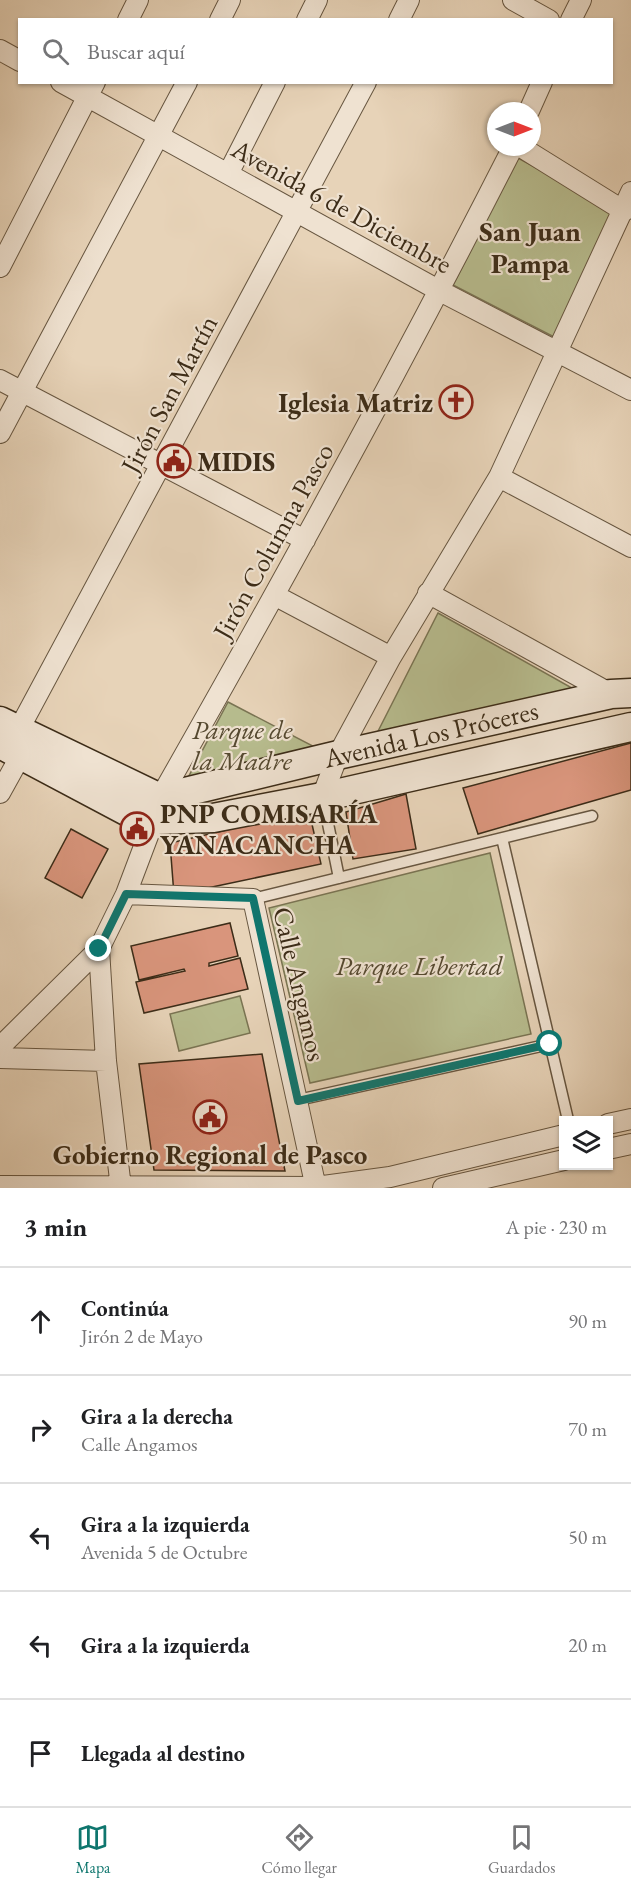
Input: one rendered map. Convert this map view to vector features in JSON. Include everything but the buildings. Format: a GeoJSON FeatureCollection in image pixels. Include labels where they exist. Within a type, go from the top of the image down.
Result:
{"type":"FeatureCollection","features":[{"type":"Feature","properties":{"kind":"street"},"geometry":{"type":"LineString","coordinates":[[129,18],[138,0]]}},
{"type":"Feature","properties":{"kind":"street"},"geometry":{"type":"LineString","coordinates":[[221,18],[230,0]]}},
{"type":"Feature","properties":{"kind":"street"},"geometry":{"type":"LineString","coordinates":[[308,18],[317,0]]}},
{"type":"Feature","properties":{"kind":"street"},"geometry":{"type":"LineString","coordinates":[[400,18],[409,0]]}},
{"type":"Feature","properties":{"kind":"street"},"geometry":{"type":"LineString","coordinates":[[513,0],[545,18]]}},
{"type":"Feature","properties":{"kind":"street"},"geometry":{"type":"LineString","coordinates":[[572,18],[581,0]]}},
{"type":"Feature","properties":{"kind":"street"},"geometry":{"type":"LineString","coordinates":[[0,50],[18,59]]}},
{"type":"Feature","properties":{"kind":"street","name":"Avenida 6 de Diciembre"},"geometry":{"type":"LineString","coordinates":[[68,84],[91,90],[159,136],[440,291],[631,390]]}},
{"type":"Feature","properties":{"kind":"street"},"geometry":{"type":"LineString","coordinates":[[0,433],[186,84]]}},
{"type":"Feature","properties":{"kind":"street"},"geometry":{"type":"LineString","coordinates":[[228,174],[274,84]]}},
{"type":"Feature","properties":{"kind":"street","name":"Jirón San Martín"},"geometry":{"type":"LineString","coordinates":[[0,793],[10,738],[162,465],[365,84]]}},
{"type":"Feature","properties":{"kind":"street"},"geometry":{"type":"LineString","coordinates":[[533,102],[541,84]]}},
{"type":"Feature","properties":{"kind":"street"},"geometry":{"type":"LineString","coordinates":[[0,267],[91,90]]}},
{"type":"Feature","properties":{"kind":"street","name":"Jirón Columna Pasco"},"geometry":{"type":"LineString","coordinates":[[99,949],[126,894],[157,809],[276,596],[440,291],[508,156]]}},
{"type":"Feature","properties":{"kind":"street"},"geometry":{"type":"LineString","coordinates":[[535,156],[624,211]]}},
{"type":"Feature","properties":{"kind":"street"},"geometry":{"type":"LineString","coordinates":[[322,797],[339,755],[391,657],[499,477],[631,192]]}},
{"type":"Feature","properties":{"kind":"street"},"geometry":{"type":"LineString","coordinates":[[0,380],[305,540]]}},
{"type":"Feature","properties":{"kind":"street"},"geometry":{"type":"LineString","coordinates":[[499,477],[631,547]]}},
{"type":"Feature","properties":{"kind":"street"},"geometry":{"type":"LineString","coordinates":[[428,592],[621,693]]}},
{"type":"Feature","properties":{"kind":"street"},"geometry":{"type":"LineString","coordinates":[[276,596],[391,657]]}},
{"type":"Feature","properties":{"kind":"street","name":"Avenida Los Próceres"},"geometry":{"type":"LineString","coordinates":[[157,809],[339,755],[621,693]]}},
{"type":"Feature","properties":{"kind":"street","name":"Avenida Los Próceres"},"geometry":{"type":"LineString","coordinates":[[10,738],[157,809],[213,818],[322,797],[631,727]]}},
{"type":"Feature","properties":{"kind":"street"},"geometry":{"type":"LineString","coordinates":[[126,894],[253,898]]}},
{"type":"Feature","properties":{"kind":"street","name":"Calle Angamos"},"geometry":{"type":"LineString","coordinates":[[253,898],[316,1188]]}},
{"type":"Feature","properties":{"kind":"street"},"geometry":{"type":"LineString","coordinates":[[0,1047],[99,949]]}},
{"type":"Feature","properties":{"kind":"street"},"geometry":{"type":"LineString","coordinates":[[99,949],[106,1061],[121,1187]]}},
{"type":"Feature","properties":{"kind":"street"},"geometry":{"type":"LineString","coordinates":[[0,1058],[106,1061]]}},
{"type":"Feature","properties":{"kind":"street"},"geometry":{"type":"LineString","coordinates":[[613,1124],[631,1119]]}},
{"type":"Feature","properties":{"kind":"street"},"geometry":{"type":"LineString","coordinates":[[5,1186],[316,1188],[390,1177],[559,1136]]}},
{"type":"Feature","properties":{"kind":"street"},"geometry":{"type":"LineString","coordinates":[[613,1148],[631,1144]]}},
{"type":"Feature","properties":{"kind":"street"},"geometry":{"type":"LineString","coordinates":[[443,1188],[559,1161]]}},
{"type":"Feature","properties":{"kind":"lane"},"geometry":{"type":"LineString","coordinates":[[322,797],[339,878]]}},
{"type":"Feature","properties":{"kind":"lane"},"geometry":{"type":"LineString","coordinates":[[253,898],[592,816]]}},
{"type":"Feature","properties":{"kind":"lane"},"geometry":{"type":"LineString","coordinates":[[502,838],[567,1116]]}},
{"type":"Feature","properties":{"kind":"lane"},"geometry":{"type":"LineString","coordinates":[[298,1101],[550,1044]]}},
{"type":"Feature","properties":{"kind":"green space"},"geometry":{"type":"Polygon","coordinates":[[[518,158],[620,213],[560,340],[453,285],[518,158]]]}},
{"type":"Feature","properties":{"kind":"green space"},"geometry":{"type":"Polygon","coordinates":[[[438,613],[579,692],[371,745],[438,613]]]}},
{"type":"Feature","properties":{"kind":"green space","name":"Parque de la Madre"},"geometry":{"type":"Polygon","coordinates":[[[228,702],[330,755],[182,789],[228,702]]]}},
{"type":"Feature","properties":{"kind":"green space","name":"Parque Libertad"},"geometry":{"type":"Polygon","coordinates":[[[490,853],[531,1034],[310,1083],[269,908],[490,853]]]}},
{"type":"Feature","properties":{"kind":"green space"},"geometry":{"type":"Polygon","coordinates":[[[240,996],[250,1033],[179,1051],[170,1014],[240,996]]]}},
{"type":"Feature","properties":{"kind":"place","name":"Iglesia Matriz"},"geometry":{"type":"Point","coordinates":[456,402]}},
{"type":"Feature","properties":{"kind":"place","name":"MIDIS"},"geometry":{"type":"Point","coordinates":[174,461]}},
{"type":"Feature","properties":{"kind":"place","name":"PNP COMISARÍA YANACANCHA"},"geometry":{"type":"Point","coordinates":[137,829]}},
{"type":"Feature","properties":{"kind":"place","name":"Gobierno Regional de Pasco"},"geometry":{"type":"Point","coordinates":[210,1117]}},
{"type":"Feature","properties":{"kind":"district","name":"San Juan Pampa"},"geometry":{"type":"Point","coordinates":[530,247]}},
{"type":"Feature","properties":{"kind":"route"},"geometry":{"type":"LineString","coordinates":[[99,949],[126,894],[253,898],[298,1101],[550,1044]]}}]}
